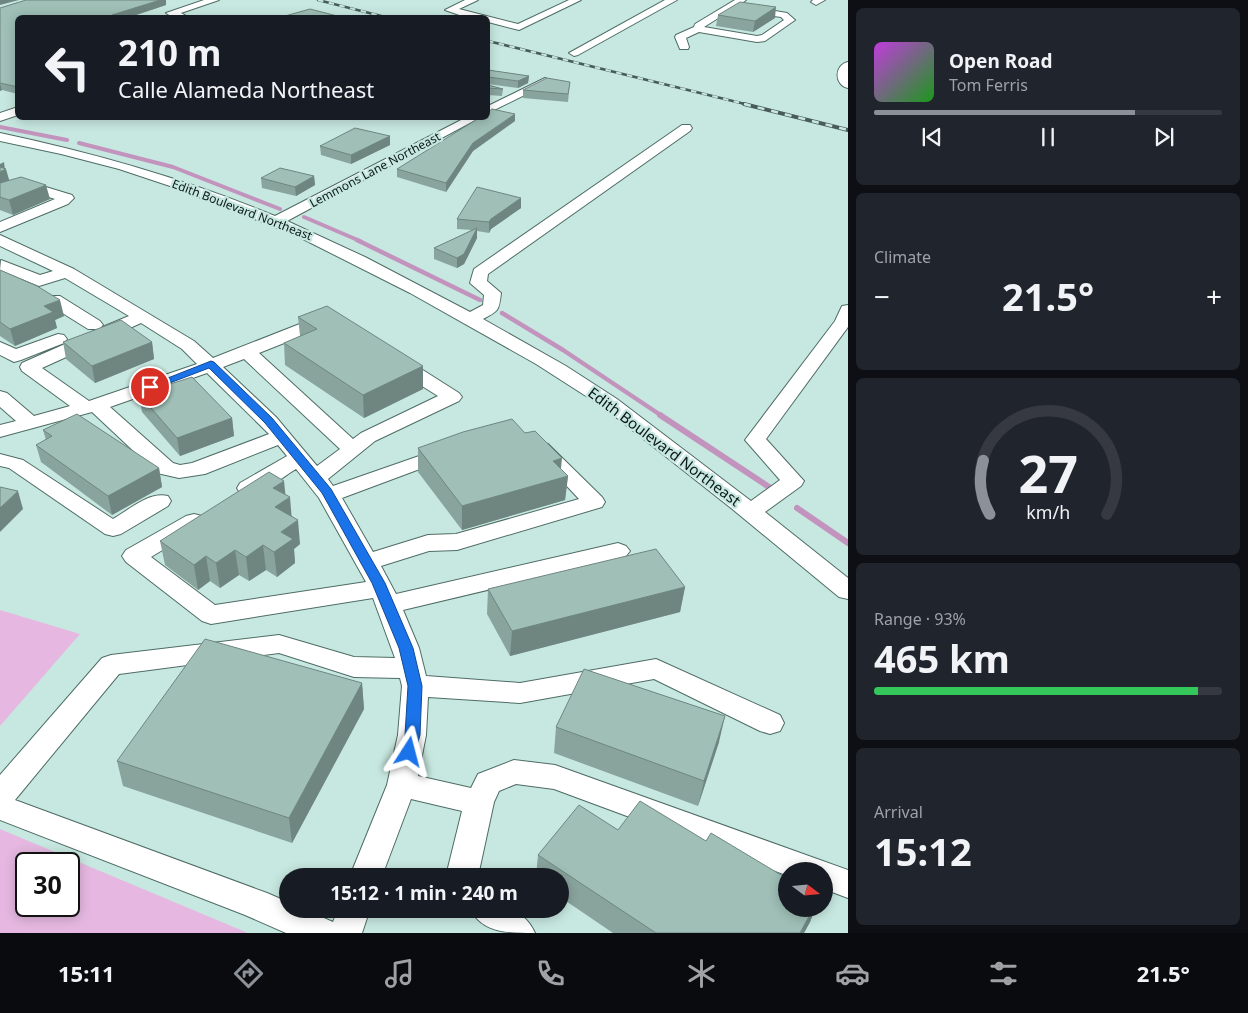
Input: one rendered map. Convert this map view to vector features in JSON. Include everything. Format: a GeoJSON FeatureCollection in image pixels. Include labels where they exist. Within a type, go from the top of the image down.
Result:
{"type":"FeatureCollection","features":[{"type":"Feature","properties":{"kind":"street"},"geometry":{"type":"LineString","coordinates":[[177,15],[171,13],[214,0]]}},
{"type":"Feature","properties":{"kind":"street"},"geometry":{"type":"LineString","coordinates":[[469,15],[450,10],[473,0]]}},
{"type":"Feature","properties":{"kind":"street"},"geometry":{"type":"LineString","coordinates":[[490,20],[520,27],[576,0]]}},
{"type":"Feature","properties":{"kind":"street"},"geometry":{"type":"LineString","coordinates":[[642,8],[658,0]]}},
{"type":"Feature","properties":{"kind":"street"},"geometry":{"type":"LineString","coordinates":[[574,52],[672,0]]}},
{"type":"Feature","properties":{"kind":"street"},"geometry":{"type":"LineString","coordinates":[[684,47],[680,38],[698,29],[699,26],[741,0]]}},
{"type":"Feature","properties":{"kind":"street"},"geometry":{"type":"LineString","coordinates":[[698,29],[757,39],[766,38],[790,20],[784,15],[730,7]]}},
{"type":"Feature","properties":{"kind":"street"},"geometry":{"type":"LineString","coordinates":[[848,65],[843,71],[843,79],[848,85]]}},
{"type":"Feature","properties":{"kind":"street"},"geometry":{"type":"LineString","coordinates":[[490,109],[544,81]]}},
{"type":"Feature","properties":{"kind":"street"},"geometry":{"type":"LineString","coordinates":[[503,91],[518,94]]}},
{"type":"Feature","properties":{"kind":"street"},"geometry":{"type":"LineString","coordinates":[[0,117],[15,112]]}},
{"type":"Feature","properties":{"kind":"street","name":"Lemmons Lane Northeast"},"geometry":{"type":"LineString","coordinates":[[276,221],[314,203],[470,120]]}},
{"type":"Feature","properties":{"kind":"street"},"geometry":{"type":"LineString","coordinates":[[470,319],[490,308],[493,293],[478,283],[480,272],[686,128]]}},
{"type":"Feature","properties":{"kind":"street","name":"Edith Boulevard Northeast"},"geometry":{"type":"LineString","coordinates":[[0,138],[41,145],[124,167],[276,221],[381,269],[534,354],[610,403],[848,591]]}},
{"type":"Feature","properties":{"kind":"street"},"geometry":{"type":"LineString","coordinates":[[0,194],[24,184],[67,198],[63,202],[0,227]]}},
{"type":"Feature","properties":{"kind":"street"},"geometry":{"type":"LineString","coordinates":[[0,240],[68,272],[188,345],[211,364],[269,421],[329,495],[367,562],[384,597],[406,648],[413,677],[412,735],[402,785],[369,868]]}},
{"type":"Feature","properties":{"kind":"street"},"geometry":{"type":"LineString","coordinates":[[0,266],[30,253]]}},
{"type":"Feature","properties":{"kind":"street"},"geometry":{"type":"LineString","coordinates":[[0,266],[39,281],[68,272]]}},
{"type":"Feature","properties":{"kind":"street"},"geometry":{"type":"LineString","coordinates":[[54,300],[94,325]]}},
{"type":"Feature","properties":{"kind":"street"},"geometry":{"type":"LineString","coordinates":[[750,512],[793,481],[755,440],[843,322],[848,310]]}},
{"type":"Feature","properties":{"kind":"street"},"geometry":{"type":"LineString","coordinates":[[0,347],[14,356],[94,325],[138,313]]}},
{"type":"Feature","properties":{"kind":"street"},"geometry":{"type":"LineString","coordinates":[[138,313],[28,367],[91,407],[165,468],[179,472],[197,469],[282,436]]}},
{"type":"Feature","properties":{"kind":"street"},"geometry":{"type":"LineString","coordinates":[[0,431],[91,407],[247,352],[329,318],[346,329]]}},
{"type":"Feature","properties":{"kind":"street"},"geometry":{"type":"LineString","coordinates":[[247,352],[352,449]]}},
{"type":"Feature","properties":{"kind":"street"},"geometry":{"type":"LineString","coordinates":[[316,478],[368,437],[452,397],[386,355]]}},
{"type":"Feature","properties":{"kind":"street"},"geometry":{"type":"LineString","coordinates":[[0,397],[31,423]]}},
{"type":"Feature","properties":{"kind":"street"},"geometry":{"type":"LineString","coordinates":[[367,562],[428,543],[457,542],[594,502],[533,440],[526,438]]}},
{"type":"Feature","properties":{"kind":"street"},"geometry":{"type":"LineString","coordinates":[[329,495],[467,445]]}},
{"type":"Feature","properties":{"kind":"street"},"geometry":{"type":"LineString","coordinates":[[233,497],[299,458]]}},
{"type":"Feature","properties":{"kind":"street"},"geometry":{"type":"LineString","coordinates":[[0,460],[16,464],[113,529],[160,501]]}},
{"type":"Feature","properties":{"kind":"street"},"geometry":{"type":"LineString","coordinates":[[209,512],[134,556],[211,615],[384,597],[618,551]]}},
{"type":"Feature","properties":{"kind":"street"},"geometry":{"type":"LineString","coordinates":[[0,796],[111,665],[279,644],[354,667],[520,693],[656,669],[770,723]]}},
{"type":"Feature","properties":{"kind":"street"},"geometry":{"type":"LineString","coordinates":[[464,868],[479,802],[488,783],[514,772],[554,777],[789,862]]}},
{"type":"Feature","properties":{"kind":"street"},"geometry":{"type":"LineString","coordinates":[[402,785],[479,802]]}},
{"type":"Feature","properties":{"kind":"street"},"geometry":{"type":"LineString","coordinates":[[0,807],[238,897],[322,933]]}},
{"type":"Feature","properties":{"kind":"street"},"geometry":{"type":"LineString","coordinates":[[833,878],[848,884]]}},
{"type":"Feature","properties":{"kind":"street"},"geometry":{"type":"LineString","coordinates":[[345,933],[351,918]]}},
{"type":"Feature","properties":{"kind":"street"},"geometry":{"type":"LineString","coordinates":[[498,918],[518,933]]}},
{"type":"Feature","properties":{"kind":"shaded area"},"geometry":{"type":"Polygon","coordinates":[[[0,610],[80,634],[0,726],[0,610]]]}},
{"type":"Feature","properties":{"kind":"shaded area"},"geometry":{"type":"Polygon","coordinates":[[[0,829],[55,852],[15,852],[15,917],[80,917],[80,863],[248,933],[0,933],[0,829]]]}},
{"type":"Feature","properties":{"kind":"building"},"geometry":{"type":"Polygon","coordinates":[[[26,0],[160,0],[112,15],[15,15],[15,86],[0,83],[0,8],[26,0]]]}},
{"type":"Feature","properties":{"kind":"building"},"geometry":{"type":"Polygon","coordinates":[[[740,2],[776,7],[755,21],[718,15],[740,2]]]}},
{"type":"Feature","properties":{"kind":"building"},"geometry":{"type":"Polygon","coordinates":[[[310,9],[333,15],[289,15],[310,9]]]}},
{"type":"Feature","properties":{"kind":"building"},"geometry":{"type":"Polygon","coordinates":[[[490,70],[529,76],[518,81],[490,77],[490,70]]]}},
{"type":"Feature","properties":{"kind":"building"},"geometry":{"type":"Polygon","coordinates":[[[547,78],[570,82],[568,94],[523,90],[547,78]]]}},
{"type":"Feature","properties":{"kind":"building"},"geometry":{"type":"Polygon","coordinates":[[[490,86],[503,89],[490,88],[490,86]]]}},
{"type":"Feature","properties":{"kind":"building"},"geometry":{"type":"Polygon","coordinates":[[[492,109],[515,114],[473,143],[446,183],[397,169],[476,120],[490,120],[490,110],[492,109]]]}},
{"type":"Feature","properties":{"kind":"building"},"geometry":{"type":"Polygon","coordinates":[[[355,128],[390,136],[351,155],[320,146],[355,128]]]}},
{"type":"Feature","properties":{"kind":"building"},"geometry":{"type":"Polygon","coordinates":[[[280,168],[314,176],[295,187],[261,178],[280,168]]]}},
{"type":"Feature","properties":{"kind":"building"},"geometry":{"type":"Polygon","coordinates":[[[21,177],[46,185],[9,200],[0,197],[0,183],[21,177]]]}},
{"type":"Feature","properties":{"kind":"building"},"geometry":{"type":"Polygon","coordinates":[[[477,187],[521,198],[489,222],[457,219],[477,187]]]}},
{"type":"Feature","properties":{"kind":"building"},"geometry":{"type":"Polygon","coordinates":[[[477,228],[464,254],[457,258],[434,248],[477,228]]]}},
{"type":"Feature","properties":{"kind":"building"},"geometry":{"type":"Polygon","coordinates":[[[0,270],[37,286],[60,300],[44,306],[53,312],[10,329],[0,322],[0,270]]]}},
{"type":"Feature","properties":{"kind":"building"},"geometry":{"type":"Polygon","coordinates":[[[327,306],[423,366],[363,395],[284,343],[317,329],[298,317],[327,306]]]}},
{"type":"Feature","properties":{"kind":"building"},"geometry":{"type":"Polygon","coordinates":[[[121,320],[152,342],[92,366],[63,342],[121,320]]]}},
{"type":"Feature","properties":{"kind":"building"},"geometry":{"type":"Polygon","coordinates":[[[192,377],[232,418],[177,438],[139,394],[192,377]]]}},
{"type":"Feature","properties":{"kind":"building"},"geometry":{"type":"Polygon","coordinates":[[[77,414],[159,468],[108,496],[36,445],[52,436],[43,430],[77,414]]]}},
{"type":"Feature","properties":{"kind":"building"},"geometry":{"type":"Polygon","coordinates":[[[512,419],[525,433],[535,431],[562,458],[553,461],[568,476],[462,506],[418,448],[463,432],[512,419]]]}},
{"type":"Feature","properties":{"kind":"building"},"geometry":{"type":"Polygon","coordinates":[[[269,472],[284,481],[273,488],[290,497],[275,507],[298,520],[281,532],[293,539],[274,552],[263,545],[246,557],[235,550],[216,563],[206,556],[194,565],[160,541],[269,472]]]}},
{"type":"Feature","properties":{"kind":"building"},"geometry":{"type":"Polygon","coordinates":[[[0,487],[18,491],[0,508],[0,487]]]}},
{"type":"Feature","properties":{"kind":"building"},"geometry":{"type":"Polygon","coordinates":[[[656,549],[685,587],[512,631],[488,589],[656,549]]]}},
{"type":"Feature","properties":{"kind":"building"},"geometry":{"type":"Polygon","coordinates":[[[205,639],[362,683],[289,818],[117,761],[205,639]]]}},
{"type":"Feature","properties":{"kind":"building"},"geometry":{"type":"Polygon","coordinates":[[[584,669],[725,716],[704,781],[556,727],[584,669]]]}},
{"type":"Feature","properties":{"kind":"building"},"geometry":{"type":"Polygon","coordinates":[[[640,801],[706,841],[711,833],[778,873],[778,918],[808,918],[800,933],[656,933],[569,875],[569,868],[558,868],[538,855],[579,805],[618,830],[640,801]]]}},
{"type":"Feature","properties":{"kind":"waterway"},"geometry":{"type":"LineString","coordinates":[[0,127],[67,140]]}},
{"type":"Feature","properties":{"kind":"waterway"},"geometry":{"type":"LineString","coordinates":[[79,143],[173,167],[280,209]]}},
{"type":"Feature","properties":{"kind":"waterway"},"geometry":{"type":"LineString","coordinates":[[304,217],[360,241]]}},
{"type":"Feature","properties":{"kind":"waterway"},"geometry":{"type":"LineString","coordinates":[[357,240],[480,300]]}},
{"type":"Feature","properties":{"kind":"waterway"},"geometry":{"type":"LineString","coordinates":[[502,313],[563,350],[662,416]]}},
{"type":"Feature","properties":{"kind":"waterway"},"geometry":{"type":"LineString","coordinates":[[660,415],[769,487]]}},
{"type":"Feature","properties":{"kind":"waterway"},"geometry":{"type":"LineString","coordinates":[[797,508],[848,543]]}},
{"type":"Feature","properties":{"kind":"railway"},"geometry":{"type":"LineString","coordinates":[[318,0],[377,15]]}},
{"type":"Feature","properties":{"kind":"railway"},"geometry":{"type":"LineString","coordinates":[[490,41],[749,105]]}},
{"type":"Feature","properties":{"kind":"railway"},"geometry":{"type":"LineString","coordinates":[[744,104],[848,130]]}},
{"type":"Feature","properties":{"kind":"route"},"geometry":{"type":"LineString","coordinates":[[150,387],[211,364],[269,421],[327,491],[378,583],[406,648],[415,686],[409,752]]}}]}
